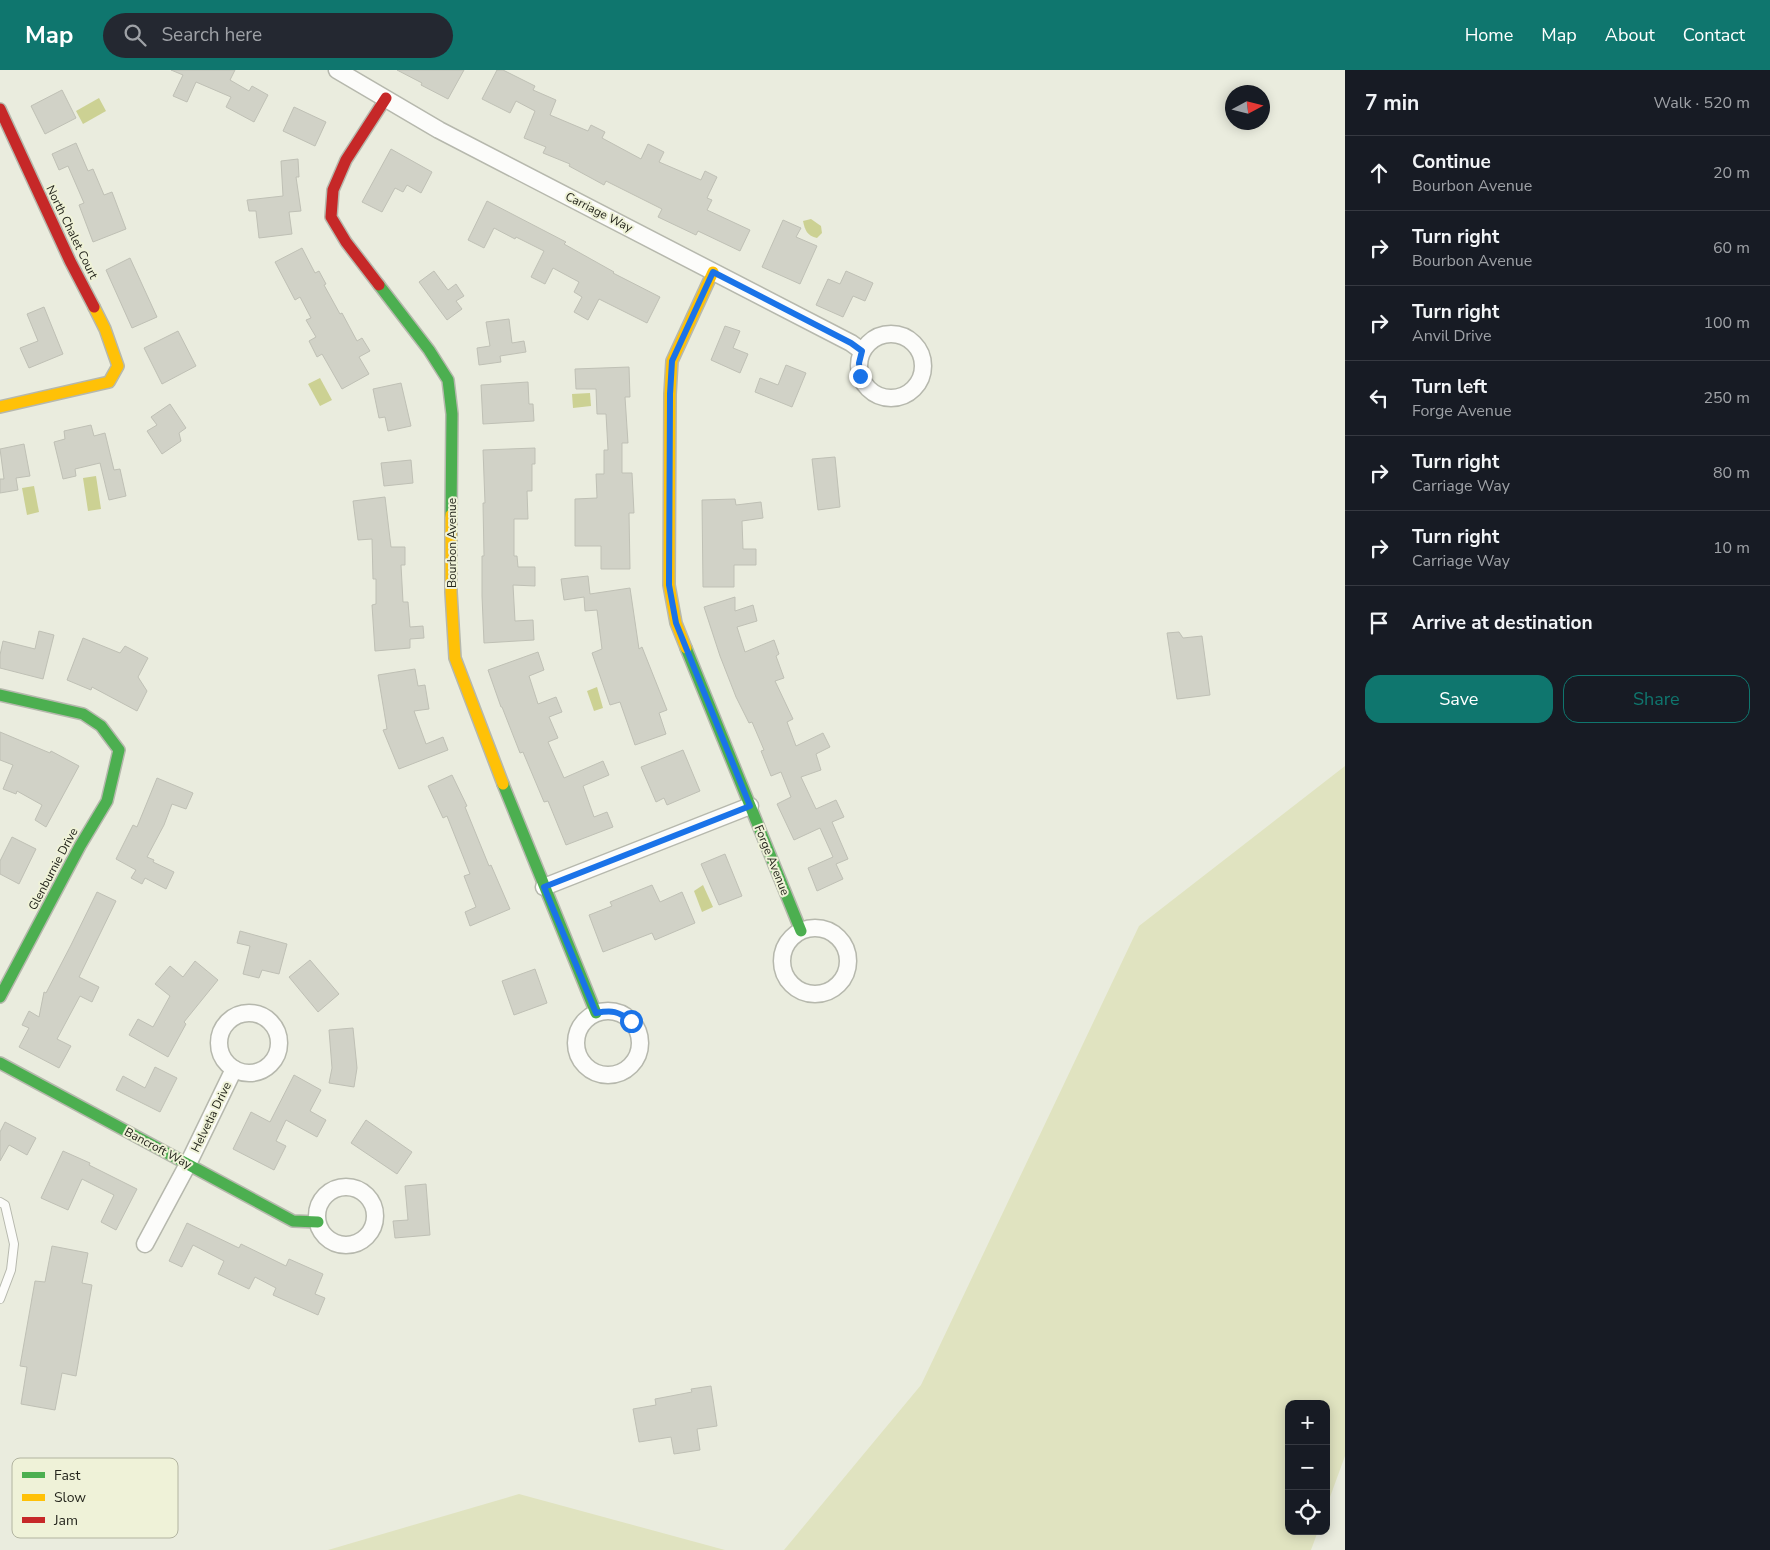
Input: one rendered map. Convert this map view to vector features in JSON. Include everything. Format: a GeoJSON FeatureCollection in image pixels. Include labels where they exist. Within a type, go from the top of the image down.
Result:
{"type":"FeatureCollection","features":[{"type":"Feature","properties":{"kind":"street","name":"Carriage Way"},"geometry":{"type":"LineString","coordinates":[[337,70],[439,130],[851,343],[862,351]]}},
{"type":"Feature","properties":{"kind":"street","name":"Bourbon Avenue"},"geometry":{"type":"LineString","coordinates":[[386,98],[346,160],[333,190],[331,217],[346,242],[429,350],[448,380],[452,414],[451,592],[455,658],[478,722],[596,1013]]}},
{"type":"Feature","properties":{"kind":"street","name":"North Chalet Court"},"geometry":{"type":"LineString","coordinates":[[0,109],[70,261],[105,329],[118,366],[109,382],[0,407]]}},
{"type":"Feature","properties":{"kind":"street","name":"Forge Avenue"},"geometry":{"type":"LineString","coordinates":[[713,272],[672,361],[670,394],[669,585],[676,623],[801,931]]}},
{"type":"Feature","properties":{"kind":"street","name":"Glenburnie Drive"},"geometry":{"type":"LineString","coordinates":[[0,694],[82,714],[101,726],[119,750],[107,801],[80,846],[0,997]]}},
{"type":"Feature","properties":{"kind":"street"},"geometry":{"type":"LineString","coordinates":[[544,887],[750,806]]}},
{"type":"Feature","properties":{"kind":"street"},"geometry":{"type":"LineString","coordinates":[[814,928],[826,930],[837,937],[845,948],[848,960],[846,973],[838,984],[828,991],[816,994],[803,992],[792,985],[784,975],[782,962],[784,949],[790,938],[801,931],[814,928]]}},
{"type":"Feature","properties":{"kind":"street","name":"Bancroft Way"},"geometry":{"type":"LineString","coordinates":[[0,1063],[293,1221],[318,1222]]}},
{"type":"Feature","properties":{"kind":"street","name":"Helvetia Drive"},"geometry":{"type":"LineString","coordinates":[[145,1244],[188,1164],[234,1069]]}},
{"type":"Feature","properties":{"kind":"lane"},"geometry":{"type":"LineString","coordinates":[[0,1202],[5,1205],[14,1244],[11,1270],[0,1299]]}},
{"type":"Feature","properties":{"kind":"shaded area"},"geometry":{"type":"Polygon","coordinates":[[[99,98],[106,111],[83,124],[76,111],[99,98]]]}},
{"type":"Feature","properties":{"kind":"shaded area"},"geometry":{"type":"Polygon","coordinates":[[[811,219],[821,226],[822,233],[817,238],[807,232],[803,221],[811,219]]]}},
{"type":"Feature","properties":{"kind":"shaded area"},"geometry":{"type":"Polygon","coordinates":[[[320,378],[332,400],[320,406],[308,384],[320,378]]]}},
{"type":"Feature","properties":{"kind":"shaded area"},"geometry":{"type":"Polygon","coordinates":[[[590,393],[591,406],[573,408],[572,394],[590,393]]]}},
{"type":"Feature","properties":{"kind":"shaded area"},"geometry":{"type":"Polygon","coordinates":[[[96,476],[101,509],[88,511],[83,478],[96,476]]]}},
{"type":"Feature","properties":{"kind":"shaded area"},"geometry":{"type":"Polygon","coordinates":[[[34,486],[39,512],[27,515],[22,488],[34,486]]]}},
{"type":"Feature","properties":{"kind":"shaded area"},"geometry":{"type":"Polygon","coordinates":[[[597,687],[603,708],[594,711],[587,691],[597,687]]]}},
{"type":"Feature","properties":{"kind":"shaded area"},"geometry":{"type":"Polygon","coordinates":[[[1345,766],[1345,1456],[1330,1497],[1330,1400],[1285,1400],[1285,1535],[1317,1535],[1311,1550],[784,1550],[921,1385],[1139,926],[1345,766]]]}},
{"type":"Feature","properties":{"kind":"shaded area"},"geometry":{"type":"Polygon","coordinates":[[[703,885],[713,907],[702,912],[694,891],[703,885]]]}},
{"type":"Feature","properties":{"kind":"shaded area"},"geometry":{"type":"Polygon","coordinates":[[[519,1494],[725,1550],[328,1550],[519,1494]]]}},
{"type":"Feature","properties":{"kind":"building"},"geometry":{"type":"Polygon","coordinates":[[[171,70],[235,70],[230,80],[249,91],[252,86],[268,95],[254,122],[226,107],[231,97],[196,82],[187,102],[173,96],[183,75],[171,70]]]}},
{"type":"Feature","properties":{"kind":"building"},"geometry":{"type":"Polygon","coordinates":[[[397,70],[464,70],[448,99],[397,70]]]}},
{"type":"Feature","properties":{"kind":"building"},"geometry":{"type":"Polygon","coordinates":[[[497,70],[503,70],[535,86],[533,90],[556,100],[550,115],[588,131],[591,125],[605,132],[602,138],[641,159],[648,144],[664,152],[659,162],[701,180],[705,171],[717,177],[707,198],[712,200],[707,210],[750,230],[740,251],[698,231],[696,235],[658,217],[662,209],[606,181],[604,185],[569,166],[570,164],[543,153],[546,147],[524,138],[535,111],[516,101],[510,113],[482,99],[497,70]]]}},
{"type":"Feature","properties":{"kind":"building"},"geometry":{"type":"Polygon","coordinates":[[[62,90],[76,118],[45,134],[31,106],[62,90]]]}},
{"type":"Feature","properties":{"kind":"building"},"geometry":{"type":"Polygon","coordinates":[[[294,107],[326,122],[315,146],[283,131],[294,107]]]}},
{"type":"Feature","properties":{"kind":"building"},"geometry":{"type":"Polygon","coordinates":[[[76,143],[88,171],[93,169],[104,195],[112,192],[126,229],[93,242],[79,205],[84,203],[68,166],[59,170],[52,154],[76,143]]]}},
{"type":"Feature","properties":{"kind":"building"},"geometry":{"type":"Polygon","coordinates":[[[391,149],[432,172],[421,193],[407,185],[403,192],[395,188],[382,212],[362,202],[391,149]]]}},
{"type":"Feature","properties":{"kind":"building"},"geometry":{"type":"Polygon","coordinates":[[[298,159],[299,177],[296,177],[301,211],[289,212],[292,234],[259,238],[256,211],[249,211],[247,200],[283,196],[281,161],[298,159]]]}},
{"type":"Feature","properties":{"kind":"building"},"geometry":{"type":"Polygon","coordinates":[[[487,201],[566,242],[564,244],[613,273],[660,297],[647,323],[599,299],[588,320],[574,312],[582,297],[574,292],[579,282],[553,268],[545,284],[531,277],[544,251],[516,237],[515,239],[494,228],[484,248],[468,240],[487,201]]]}},
{"type":"Feature","properties":{"kind":"building"},"geometry":{"type":"Polygon","coordinates":[[[783,220],[801,228],[796,237],[817,246],[800,284],[762,267],[783,220]]]}},
{"type":"Feature","properties":{"kind":"building"},"geometry":{"type":"Polygon","coordinates":[[[302,248],[315,273],[319,271],[326,284],[324,285],[357,341],[362,338],[370,351],[359,357],[369,374],[342,389],[322,354],[317,357],[309,341],[316,337],[306,320],[311,318],[300,297],[295,300],[275,262],[302,248]]]}},
{"type":"Feature","properties":{"kind":"building"},"geometry":{"type":"Polygon","coordinates":[[[130,258],[157,317],[132,328],[106,270],[130,258]]]}},
{"type":"Feature","properties":{"kind":"building"},"geometry":{"type":"Polygon","coordinates":[[[434,271],[448,290],[456,284],[464,296],[456,301],[462,309],[447,320],[419,282],[434,271]]]}},
{"type":"Feature","properties":{"kind":"building"},"geometry":{"type":"Polygon","coordinates":[[[846,271],[873,283],[865,301],[853,296],[843,317],[816,305],[828,279],[840,284],[846,271]]]}},
{"type":"Feature","properties":{"kind":"building"},"geometry":{"type":"Polygon","coordinates":[[[44,307],[63,354],[29,368],[20,348],[38,341],[27,314],[44,307]]]}},
{"type":"Feature","properties":{"kind":"building"},"geometry":{"type":"Polygon","coordinates":[[[509,319],[512,343],[524,341],[526,352],[500,356],[501,362],[479,365],[477,348],[490,346],[486,322],[509,319]]]}},
{"type":"Feature","properties":{"kind":"building"},"geometry":{"type":"Polygon","coordinates":[[[725,326],[740,331],[733,348],[748,354],[740,373],[711,360],[725,326]]]}},
{"type":"Feature","properties":{"kind":"building"},"geometry":{"type":"Polygon","coordinates":[[[178,331],[196,366],[162,384],[144,348],[178,331]]]}},
{"type":"Feature","properties":{"kind":"building"},"geometry":{"type":"Polygon","coordinates":[[[786,365],[806,373],[792,407],[755,392],[760,378],[778,385],[786,365]]]}},
{"type":"Feature","properties":{"kind":"building"},"geometry":{"type":"Polygon","coordinates":[[[629,367],[630,397],[625,397],[628,443],[622,443],[622,473],[632,473],[634,513],[629,513],[630,569],[601,569],[601,546],[575,546],[575,499],[597,498],[596,474],[604,474],[604,450],[608,450],[606,414],[597,414],[596,389],[576,389],[575,369],[629,367]]]}},
{"type":"Feature","properties":{"kind":"building"},"geometry":{"type":"Polygon","coordinates":[[[528,382],[529,404],[533,404],[534,421],[483,424],[481,385],[528,382]]]}},
{"type":"Feature","properties":{"kind":"building"},"geometry":{"type":"Polygon","coordinates":[[[401,383],[411,426],[388,431],[385,417],[379,418],[373,389],[401,383]]]}},
{"type":"Feature","properties":{"kind":"building"},"geometry":{"type":"Polygon","coordinates":[[[170,404],[186,428],[179,433],[181,441],[162,454],[147,431],[157,425],[151,417],[170,404]]]}},
{"type":"Feature","properties":{"kind":"building"},"geometry":{"type":"Polygon","coordinates":[[[91,425],[94,436],[105,433],[114,470],[120,469],[126,496],[109,500],[100,463],[75,469],[76,476],[63,479],[54,442],[65,439],[64,431],[91,425]]]}},
{"type":"Feature","properties":{"kind":"building"},"geometry":{"type":"Polygon","coordinates":[[[24,444],[30,476],[16,478],[18,490],[0,493],[0,479],[4,479],[0,449],[24,444]]]}},
{"type":"Feature","properties":{"kind":"building"},"geometry":{"type":"Polygon","coordinates":[[[535,448],[535,464],[532,464],[532,491],[527,491],[528,519],[514,519],[514,556],[517,556],[518,567],[535,567],[535,586],[513,585],[515,621],[533,620],[534,640],[484,643],[482,596],[482,556],[484,556],[483,503],[485,503],[483,450],[535,448]]]}},
{"type":"Feature","properties":{"kind":"building"},"geometry":{"type":"Polygon","coordinates":[[[835,457],[840,507],[818,510],[812,459],[835,457]]]}},
{"type":"Feature","properties":{"kind":"building"},"geometry":{"type":"Polygon","coordinates":[[[411,460],[413,483],[384,486],[381,463],[411,460]]]}},
{"type":"Feature","properties":{"kind":"building"},"geometry":{"type":"Polygon","coordinates":[[[385,497],[391,547],[405,547],[405,565],[401,565],[403,602],[408,602],[410,627],[423,626],[424,638],[410,639],[410,648],[375,651],[372,605],[376,604],[376,579],[373,579],[372,539],[358,540],[353,501],[385,497]]]}},
{"type":"Feature","properties":{"kind":"building"},"geometry":{"type":"Polygon","coordinates":[[[735,499],[736,505],[761,502],[763,518],[742,521],[743,549],[756,549],[756,565],[734,565],[734,587],[703,587],[702,500],[735,499]]]}},
{"type":"Feature","properties":{"kind":"building"},"geometry":{"type":"Polygon","coordinates":[[[588,576],[590,594],[630,588],[639,649],[642,647],[667,710],[659,713],[666,734],[635,745],[620,702],[610,705],[592,653],[602,649],[597,610],[585,611],[584,597],[564,600],[561,579],[588,576]]]}},
{"type":"Feature","properties":{"kind":"building"},"geometry":{"type":"Polygon","coordinates":[[[735,597],[735,611],[753,605],[757,621],[737,627],[745,652],[774,640],[779,654],[776,656],[784,678],[775,681],[793,719],[787,722],[796,746],[823,733],[830,747],[816,754],[821,770],[801,777],[816,809],[836,800],[844,817],[832,822],[848,859],[836,864],[843,879],[817,891],[808,868],[833,857],[820,828],[794,840],[777,804],[791,797],[781,772],[771,776],[761,751],[764,750],[752,722],[749,723],[736,697],[704,607],[735,597]]]}},
{"type":"Feature","properties":{"kind":"building"},"geometry":{"type":"Polygon","coordinates":[[[39,631],[54,635],[43,679],[0,668],[3,641],[35,649],[39,631]]]}},
{"type":"Feature","properties":{"kind":"building"},"geometry":{"type":"Polygon","coordinates":[[[1179,632],[1183,638],[1202,636],[1210,695],[1177,699],[1167,633],[1179,632]]]}},
{"type":"Feature","properties":{"kind":"building"},"geometry":{"type":"Polygon","coordinates":[[[83,638],[120,653],[125,646],[148,658],[138,677],[147,691],[137,711],[92,687],[91,690],[67,680],[83,638]]]}},
{"type":"Feature","properties":{"kind":"building"},"geometry":{"type":"Polygon","coordinates":[[[538,652],[544,670],[529,676],[538,704],[556,697],[562,712],[549,717],[558,738],[548,742],[564,778],[603,761],[609,775],[583,786],[594,817],[607,812],[613,827],[566,845],[548,801],[544,802],[523,752],[520,753],[488,670],[538,652]]]}},
{"type":"Feature","properties":{"kind":"building"},"geometry":{"type":"Polygon","coordinates":[[[415,669],[418,686],[425,685],[429,709],[414,711],[426,744],[443,737],[448,750],[399,769],[383,730],[387,729],[378,675],[415,669]]]}},
{"type":"Feature","properties":{"kind":"building"},"geometry":{"type":"Polygon","coordinates":[[[0,732],[50,753],[51,751],[79,766],[46,827],[35,820],[42,805],[17,791],[16,794],[3,789],[13,765],[0,760],[0,732]]]}},
{"type":"Feature","properties":{"kind":"building"},"geometry":{"type":"Polygon","coordinates":[[[683,750],[700,791],[667,805],[664,798],[656,802],[641,767],[683,750]]]}},
{"type":"Feature","properties":{"kind":"building"},"geometry":{"type":"Polygon","coordinates":[[[452,775],[467,806],[465,807],[489,866],[491,865],[510,909],[470,926],[465,912],[476,907],[464,876],[470,874],[447,816],[443,818],[428,786],[452,775]]]}},
{"type":"Feature","properties":{"kind":"building"},"geometry":{"type":"Polygon","coordinates":[[[157,778],[193,793],[186,809],[172,804],[164,825],[147,857],[174,872],[166,889],[145,878],[142,884],[131,878],[136,870],[116,859],[133,825],[137,827],[157,778]]]}},
{"type":"Feature","properties":{"kind":"building"},"geometry":{"type":"Polygon","coordinates":[[[12,837],[36,849],[19,884],[0,874],[0,861],[12,837]]]}},
{"type":"Feature","properties":{"kind":"building"},"geometry":{"type":"Polygon","coordinates":[[[725,854],[742,896],[719,905],[701,864],[725,854]]]}},
{"type":"Feature","properties":{"kind":"building"},"geometry":{"type":"Polygon","coordinates":[[[652,885],[660,902],[682,892],[695,923],[655,940],[652,933],[603,952],[589,915],[612,906],[610,902],[652,885]]]}},
{"type":"Feature","properties":{"kind":"building"},"geometry":{"type":"Polygon","coordinates":[[[97,892],[116,901],[79,977],[99,987],[92,1002],[80,996],[57,1039],[71,1046],[59,1068],[19,1047],[29,1028],[22,1025],[29,1011],[39,1017],[44,992],[46,993],[97,892]]]}},
{"type":"Feature","properties":{"kind":"building"},"geometry":{"type":"Polygon","coordinates":[[[240,931],[287,944],[279,974],[262,970],[259,978],[243,974],[250,946],[237,943],[240,931]]]}},
{"type":"Feature","properties":{"kind":"building"},"geometry":{"type":"Polygon","coordinates":[[[310,960],[339,994],[318,1012],[289,977],[310,960]]]}},
{"type":"Feature","properties":{"kind":"building"},"geometry":{"type":"Polygon","coordinates":[[[195,961],[218,980],[184,1022],[186,1024],[168,1057],[129,1035],[138,1019],[153,1027],[170,996],[155,984],[170,966],[183,977],[195,961]]]}},
{"type":"Feature","properties":{"kind":"building"},"geometry":{"type":"Polygon","coordinates":[[[535,969],[547,1003],[514,1015],[502,981],[535,969]]]}},
{"type":"Feature","properties":{"kind":"building"},"geometry":{"type":"Polygon","coordinates":[[[353,1028],[357,1068],[354,1087],[329,1083],[332,1068],[329,1030],[353,1028]]]}},
{"type":"Feature","properties":{"kind":"building"},"geometry":{"type":"Polygon","coordinates":[[[155,1067],[177,1078],[160,1112],[116,1090],[123,1076],[145,1088],[155,1067]]]}},
{"type":"Feature","properties":{"kind":"building"},"geometry":{"type":"Polygon","coordinates":[[[294,1075],[321,1090],[310,1111],[326,1120],[317,1137],[286,1120],[276,1141],[286,1146],[274,1170],[233,1149],[251,1112],[270,1122],[294,1075]]]}},
{"type":"Feature","properties":{"kind":"building"},"geometry":{"type":"Polygon","coordinates":[[[366,1120],[412,1152],[397,1174],[351,1143],[366,1120]]]}},
{"type":"Feature","properties":{"kind":"building"},"geometry":{"type":"Polygon","coordinates":[[[5,1122],[36,1138],[27,1155],[9,1145],[0,1161],[0,1132],[5,1122]]]}},
{"type":"Feature","properties":{"kind":"building"},"geometry":{"type":"Polygon","coordinates":[[[63,1151],[90,1163],[89,1165],[137,1189],[116,1230],[101,1222],[114,1195],[82,1179],[68,1210],[41,1198],[63,1151]]]}},
{"type":"Feature","properties":{"kind":"building"},"geometry":{"type":"Polygon","coordinates":[[[426,1184],[430,1235],[395,1238],[393,1221],[408,1220],[405,1186],[426,1184]]]}},
{"type":"Feature","properties":{"kind":"building"},"geometry":{"type":"Polygon","coordinates":[[[187,1223],[239,1248],[241,1244],[286,1266],[289,1259],[323,1274],[315,1294],[325,1298],[318,1315],[273,1295],[276,1288],[255,1277],[249,1289],[218,1274],[224,1261],[193,1245],[182,1267],[169,1261],[187,1223]]]}},
{"type":"Feature","properties":{"kind":"building"},"geometry":{"type":"Polygon","coordinates":[[[52,1246],[88,1253],[82,1283],[92,1285],[76,1376],[62,1373],[55,1410],[21,1404],[27,1367],[20,1366],[35,1281],[45,1282],[52,1246]]]}},
{"type":"Feature","properties":{"kind":"building"},"geometry":{"type":"Polygon","coordinates":[[[711,1386],[717,1426],[697,1429],[700,1450],[674,1454],[671,1437],[639,1442],[633,1409],[656,1405],[655,1399],[692,1392],[691,1389],[711,1386]]]}},
{"type":"Feature","properties":{"kind":"traffic: fast"},"geometry":{"type":"LineString","coordinates":[[379,285],[429,350],[448,380],[452,414],[451,515]]}},
{"type":"Feature","properties":{"kind":"traffic: fast"},"geometry":{"type":"LineString","coordinates":[[686,648],[801,931]]}},
{"type":"Feature","properties":{"kind":"traffic: fast"},"geometry":{"type":"LineString","coordinates":[[0,695],[83,714],[101,726],[119,750],[107,801],[80,846],[0,997]]}},
{"type":"Feature","properties":{"kind":"traffic: fast"},"geometry":{"type":"LineString","coordinates":[[503,784],[596,1013]]}},
{"type":"Feature","properties":{"kind":"traffic: fast"},"geometry":{"type":"LineString","coordinates":[[0,1063],[293,1221],[318,1222]]}},
{"type":"Feature","properties":{"kind":"traffic: slow"},"geometry":{"type":"LineString","coordinates":[[686,648],[676,623],[669,585],[670,394],[672,361],[713,272]]}},
{"type":"Feature","properties":{"kind":"traffic: slow"},"geometry":{"type":"LineString","coordinates":[[0,407],[109,382],[118,366],[105,329],[94,307]]}},
{"type":"Feature","properties":{"kind":"traffic: slow"},"geometry":{"type":"LineString","coordinates":[[451,515],[451,592],[455,658],[503,784]]}},
{"type":"Feature","properties":{"kind":"traffic: jam"},"geometry":{"type":"LineString","coordinates":[[379,285],[346,242],[331,217],[333,190],[346,160],[386,98]]}},
{"type":"Feature","properties":{"kind":"traffic: jam"},"geometry":{"type":"LineString","coordinates":[[0,109],[70,261],[94,307]]}},
{"type":"Feature","properties":{"kind":"route"},"geometry":{"type":"LineString","coordinates":[[631,1021],[621,1014],[608,1011],[596,1013],[544,887],[750,806],[676,623],[669,585],[670,394],[672,361],[713,272],[851,343],[862,351],[859,363],[860,376]]}}]}
